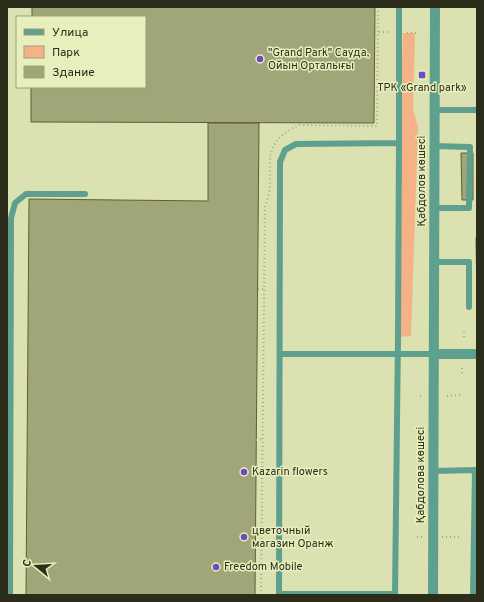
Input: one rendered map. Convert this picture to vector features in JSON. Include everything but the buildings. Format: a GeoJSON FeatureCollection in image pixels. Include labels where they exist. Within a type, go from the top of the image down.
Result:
{"type":"FeatureCollection","features":[{"type":"Feature","properties":{"kind":"street","name":"Қабдолов көшесі"},"geometry":{"type":"LineString","coordinates":[[434,354],[435,7]]}},
{"type":"Feature","properties":{"kind":"street"},"geometry":{"type":"LineString","coordinates":[[434,354],[477,354]]}},
{"type":"Feature","properties":{"kind":"street","name":"Қабдолова көшесі"},"geometry":{"type":"LineString","coordinates":[[433,595],[434,354]]}},
{"type":"Feature","properties":{"kind":"lane"},"geometry":{"type":"LineString","coordinates":[[399,7],[399,143],[395,594],[278,595],[280,162],[284,150],[296,144],[399,143]]}},
{"type":"Feature","properties":{"kind":"lane"},"geometry":{"type":"LineString","coordinates":[[435,110],[477,110]]}},
{"type":"Feature","properties":{"kind":"lane"},"geometry":{"type":"LineString","coordinates":[[434,146],[470,147],[469,208],[434,208]]}},
{"type":"Feature","properties":{"kind":"lane"},"geometry":{"type":"LineString","coordinates":[[10,595],[11,218],[15,203],[26,194],[85,194]]}},
{"type":"Feature","properties":{"kind":"lane"},"geometry":{"type":"LineString","coordinates":[[7,209],[11,218]]}},
{"type":"Feature","properties":{"kind":"lane"},"geometry":{"type":"LineString","coordinates":[[434,262],[469,262],[469,307]]}},
{"type":"Feature","properties":{"kind":"lane"},"geometry":{"type":"LineString","coordinates":[[280,354],[434,354]]}},
{"type":"Feature","properties":{"kind":"lane"},"geometry":{"type":"LineString","coordinates":[[433,471],[475,470],[473,595]]}},
{"type":"Feature","properties":{"kind":"path"},"geometry":{"type":"LineString","coordinates":[[261,595],[265,206],[269,198],[271,150],[275,142],[293,128],[299,126],[377,126],[376,32],[378,7]]}},
{"type":"Feature","properties":{"kind":"path"},"geometry":{"type":"LineString","coordinates":[[376,32],[399,33]]}},
{"type":"Feature","properties":{"kind":"path"},"geometry":{"type":"LineString","coordinates":[[258,289],[264,289]]}},
{"type":"Feature","properties":{"kind":"path"},"geometry":{"type":"LineString","coordinates":[[464,329],[464,337]]}},
{"type":"Feature","properties":{"kind":"path"},"geometry":{"type":"LineString","coordinates":[[447,396],[460,395]]}},
{"type":"Feature","properties":{"kind":"path"},"geometry":{"type":"LineString","coordinates":[[256,440],[263,439]]}},
{"type":"Feature","properties":{"kind":"green space"},"geometry":{"type":"Polygon","coordinates":[[[403,33],[415,33],[413,109],[418,128],[411,336],[398,337],[399,143],[403,33]]]}},
{"type":"Feature","properties":{"kind":"place","name":"\"Grand Park\" Сауда, Ойын Орталығы"},"geometry":{"type":"Point","coordinates":[260,59]}},
{"type":"Feature","properties":{"kind":"place","name":"ТРК «Grand park»"},"geometry":{"type":"Point","coordinates":[422,75]}},
{"type":"Feature","properties":{"kind":"place","name":"Kazarin flowers"},"geometry":{"type":"Point","coordinates":[244,472]}},
{"type":"Feature","properties":{"kind":"place","name":"цветочный магазин Оранж"},"geometry":{"type":"Point","coordinates":[244,537]}},
{"type":"Feature","properties":{"kind":"place","name":"Freedom Mobile"},"geometry":{"type":"Point","coordinates":[216,567]}}]}
